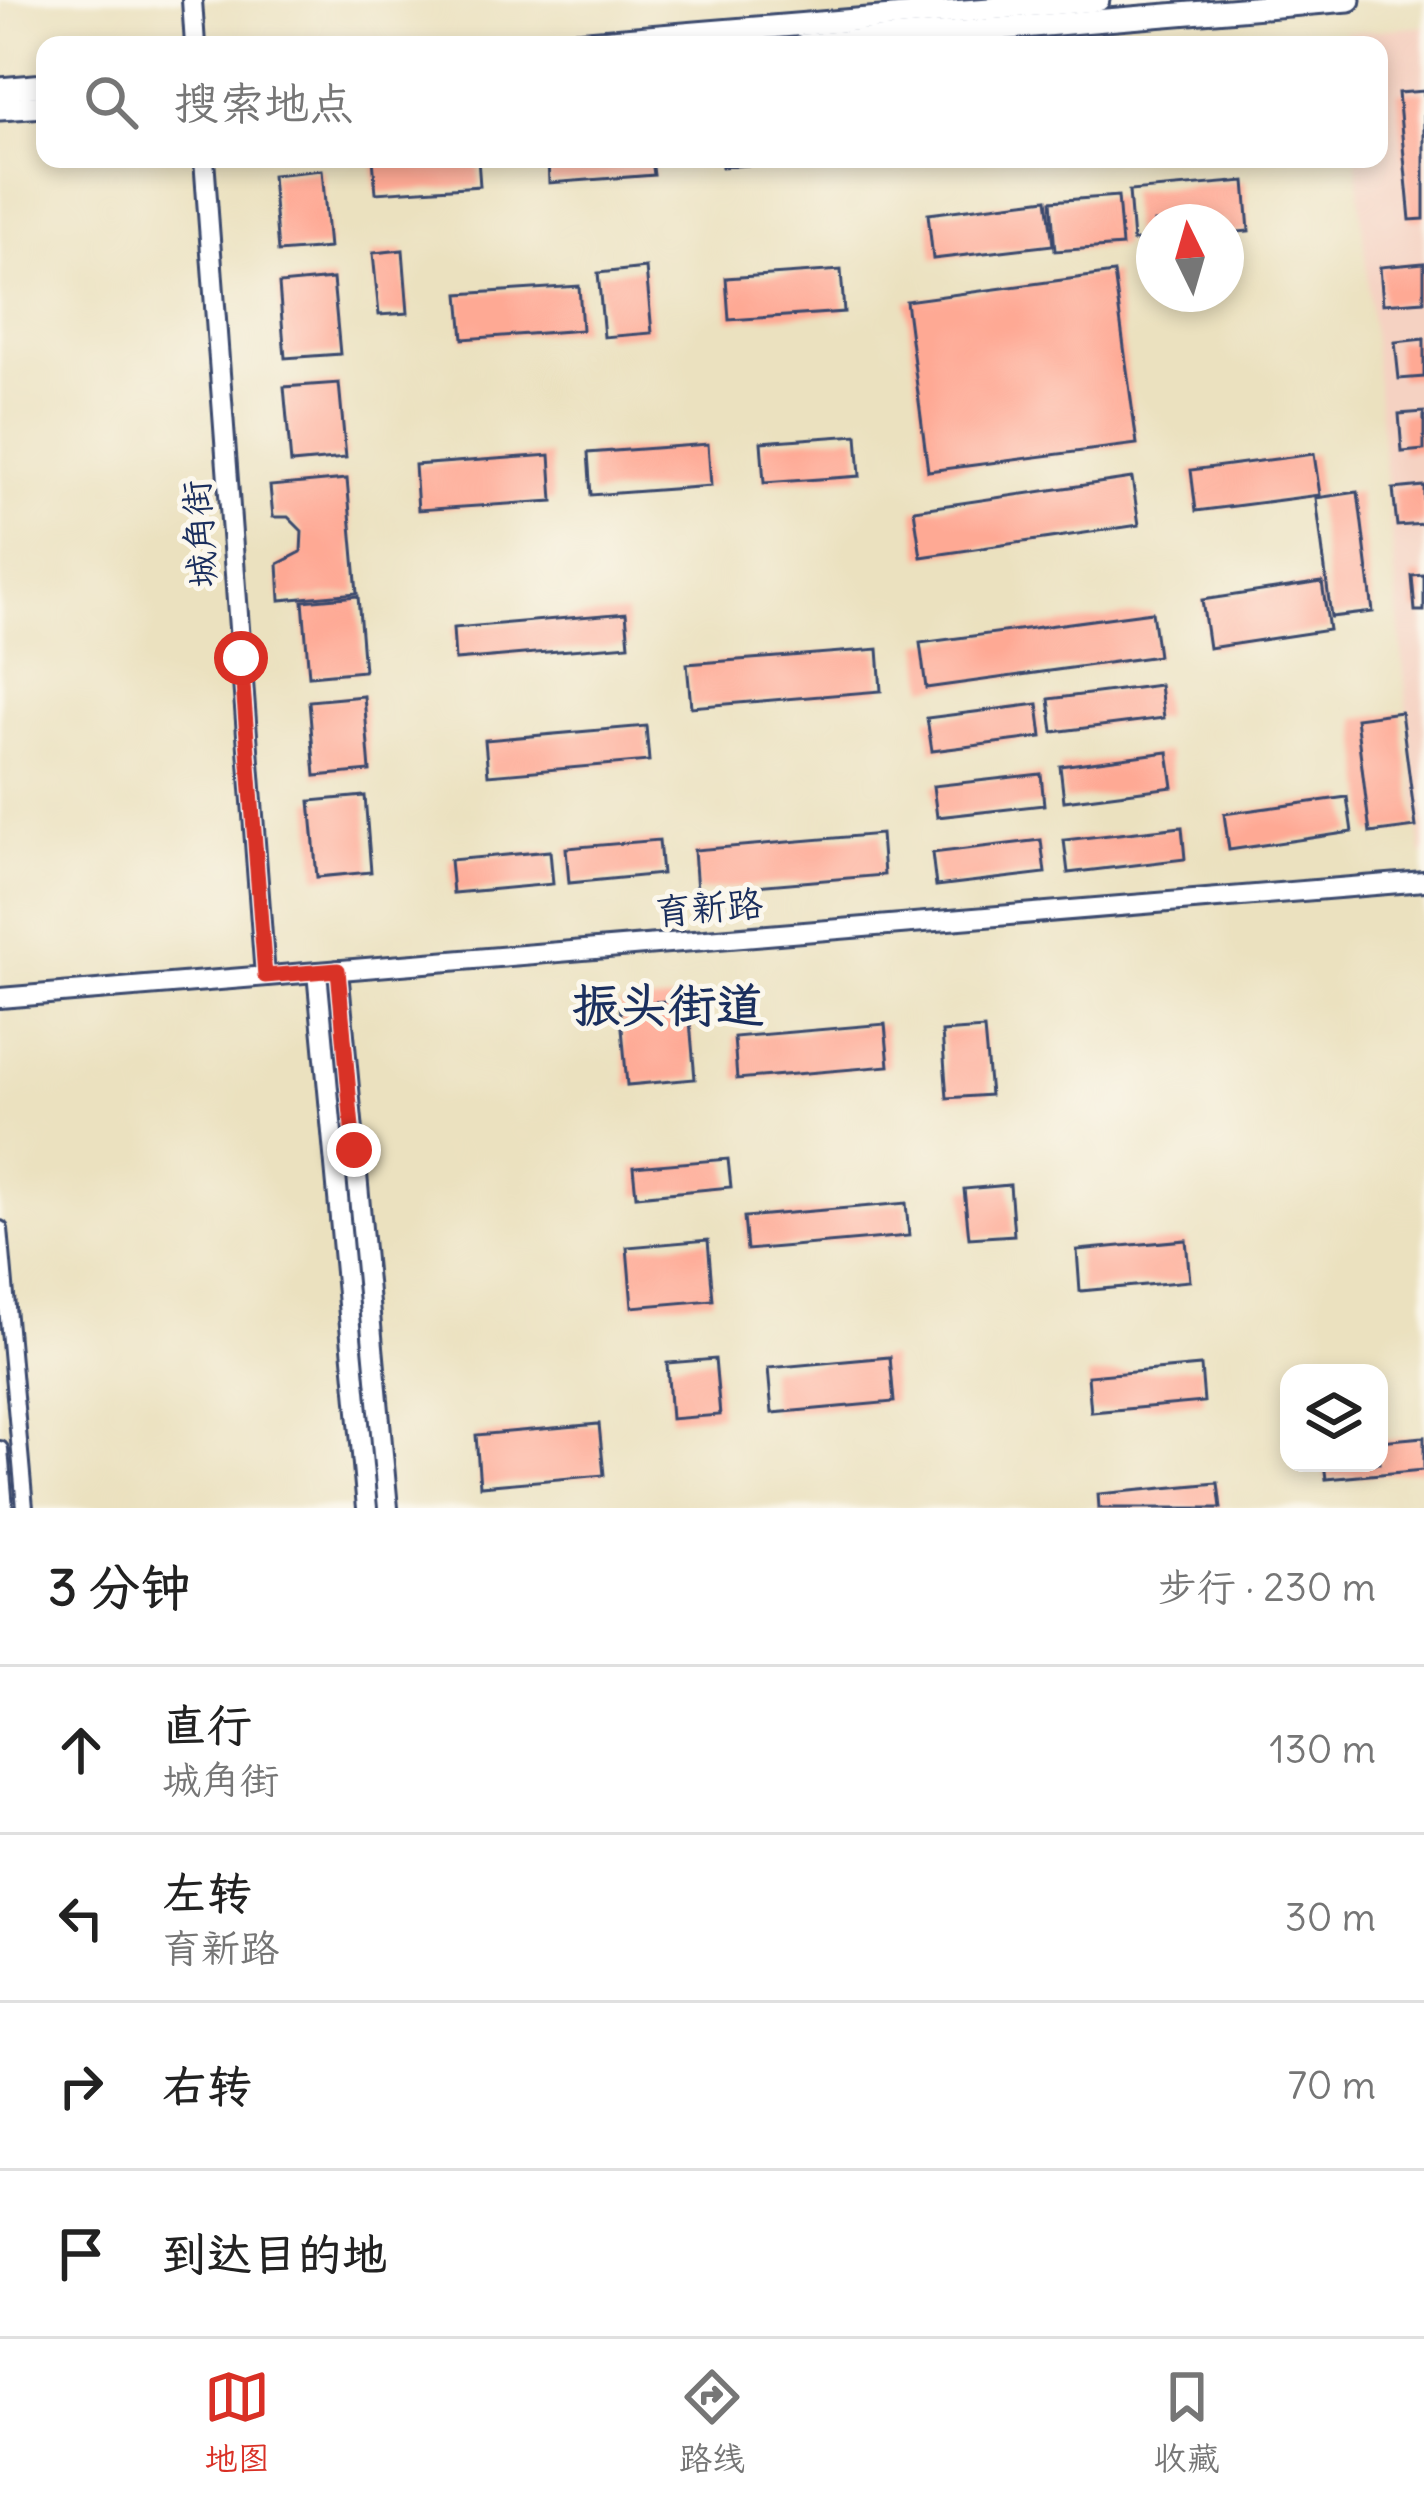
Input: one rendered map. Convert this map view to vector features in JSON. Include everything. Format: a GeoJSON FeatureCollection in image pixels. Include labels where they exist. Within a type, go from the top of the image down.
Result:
{"type":"FeatureCollection","features":[{"type":"Feature","properties":{"kind":"main road"},"geometry":{"type":"LineString","coordinates":[[660,36],[1098,0]]}},
{"type":"Feature","properties":{"kind":"main road"},"geometry":{"type":"LineString","coordinates":[[912,36],[1349,0]]}},
{"type":"Feature","properties":{"kind":"main road"},"geometry":{"type":"LineString","coordinates":[[0,89],[36,86]]}},
{"type":"Feature","properties":{"kind":"main road"},"geometry":{"type":"LineString","coordinates":[[0,109],[36,107]]}},
{"type":"Feature","properties":{"kind":"street"},"geometry":{"type":"LineString","coordinates":[[192,0],[194,36]]}},
{"type":"Feature","properties":{"kind":"street","name":"城角街"},"geometry":{"type":"LineString","coordinates":[[205,168],[265,976]]}},
{"type":"Feature","properties":{"kind":"street","name":"育新路"},"geometry":{"type":"LineString","coordinates":[[0,998],[1424,881]]}},
{"type":"Feature","properties":{"kind":"street"},"geometry":{"type":"LineString","coordinates":[[338,970],[388,1508]]}},
{"type":"Feature","properties":{"kind":"street"},"geometry":{"type":"LineString","coordinates":[[317,972],[368,1508]]}},
{"type":"Feature","properties":{"kind":"street"},"geometry":{"type":"LineString","coordinates":[[0,1229],[25,1508]]}},
{"type":"Feature","properties":{"kind":"street"},"geometry":{"type":"LineString","coordinates":[[0,1449],[5,1508]]}},
{"type":"Feature","properties":{"kind":"shaded area"},"geometry":{"type":"Polygon","coordinates":[[[1424,26],[1421,855],[1357,168],[1388,168],[1388,36],[1344,33],[1424,26]]]}},
{"type":"Feature","properties":{"kind":"building"},"geometry":{"type":"Polygon","coordinates":[[[1424,91],[1424,219],[1410,220],[1398,93],[1424,91]]]}},
{"type":"Feature","properties":{"kind":"building"},"geometry":{"type":"Polygon","coordinates":[[[374,168],[479,168],[480,186],[376,193],[374,168]]]}},
{"type":"Feature","properties":{"kind":"building"},"geometry":{"type":"Polygon","coordinates":[[[548,168],[653,168],[654,175],[549,183],[548,168]]]}},
{"type":"Feature","properties":{"kind":"building"},"geometry":{"type":"Polygon","coordinates":[[[322,170],[329,248],[278,252],[272,175],[322,170]]]}},
{"type":"Feature","properties":{"kind":"building"},"geometry":{"type":"Polygon","coordinates":[[[1245,181],[1249,231],[1244,231],[1244,204],[1136,204],[1133,241],[1129,191],[1245,181]]]}},
{"type":"Feature","properties":{"kind":"building"},"geometry":{"type":"Polygon","coordinates":[[[1118,196],[1122,246],[1055,251],[1051,201],[1118,196]]]}},
{"type":"Feature","properties":{"kind":"building"},"geometry":{"type":"Polygon","coordinates":[[[1047,199],[1053,245],[933,259],[928,214],[1047,199]]]}},
{"type":"Feature","properties":{"kind":"building"},"geometry":{"type":"Polygon","coordinates":[[[403,250],[408,313],[379,315],[373,253],[403,250]]]}},
{"type":"Feature","properties":{"kind":"building"},"geometry":{"type":"Polygon","coordinates":[[[1424,263],[1424,301],[1383,304],[1380,267],[1424,263]]]}},
{"type":"Feature","properties":{"kind":"building"},"geometry":{"type":"Polygon","coordinates":[[[646,268],[652,333],[604,337],[598,273],[646,268]]]}},
{"type":"Feature","properties":{"kind":"building"},"geometry":{"type":"Polygon","coordinates":[[[841,270],[844,312],[729,320],[726,278],[841,270]]]}},
{"type":"Feature","properties":{"kind":"building"},"geometry":{"type":"Polygon","coordinates":[[[1114,273],[1137,444],[928,471],[906,301],[1114,273]]]}},
{"type":"Feature","properties":{"kind":"building"},"geometry":{"type":"Polygon","coordinates":[[[333,279],[340,354],[285,358],[279,284],[333,279]]]}},
{"type":"Feature","properties":{"kind":"building"},"geometry":{"type":"Polygon","coordinates":[[[579,286],[582,330],[463,339],[459,294],[579,286]]]}},
{"type":"Feature","properties":{"kind":"building"},"geometry":{"type":"Polygon","coordinates":[[[1424,339],[1424,377],[1399,379],[1395,342],[1424,339]]]}},
{"type":"Feature","properties":{"kind":"building"},"geometry":{"type":"Polygon","coordinates":[[[339,383],[346,458],[291,463],[284,387],[339,383]]]}},
{"type":"Feature","properties":{"kind":"building"},"geometry":{"type":"Polygon","coordinates":[[[1424,412],[1424,450],[1402,452],[1399,414],[1424,412]]]}},
{"type":"Feature","properties":{"kind":"building"},"geometry":{"type":"Polygon","coordinates":[[[857,435],[860,476],[764,483],[761,442],[857,435]]]}},
{"type":"Feature","properties":{"kind":"building"},"geometry":{"type":"Polygon","coordinates":[[[708,444],[711,486],[591,495],[588,453],[708,444]]]}},
{"type":"Feature","properties":{"kind":"building"},"geometry":{"type":"Polygon","coordinates":[[[1314,454],[1320,495],[1196,511],[1191,470],[1314,454]]]}},
{"type":"Feature","properties":{"kind":"building"},"geometry":{"type":"Polygon","coordinates":[[[550,455],[553,501],[418,510],[415,465],[550,455]]]}},
{"type":"Feature","properties":{"kind":"building"},"geometry":{"type":"Polygon","coordinates":[[[1132,478],[1139,525],[921,557],[914,510],[1132,478]]]}},
{"type":"Feature","properties":{"kind":"building"},"geometry":{"type":"Polygon","coordinates":[[[347,479],[357,593],[280,600],[278,564],[301,552],[302,531],[288,517],[273,517],[270,486],[347,479]]]}},
{"type":"Feature","properties":{"kind":"building"},"geometry":{"type":"Polygon","coordinates":[[[1424,486],[1424,524],[1397,526],[1393,489],[1424,486]]]}},
{"type":"Feature","properties":{"kind":"building"},"geometry":{"type":"Polygon","coordinates":[[[1358,492],[1373,612],[1331,617],[1316,498],[1358,492]]]}},
{"type":"Feature","properties":{"kind":"building"},"geometry":{"type":"Polygon","coordinates":[[[1424,575],[1424,611],[1415,611],[1412,576],[1424,575]]]}},
{"type":"Feature","properties":{"kind":"building"},"geometry":{"type":"Polygon","coordinates":[[[1322,582],[1329,630],[1209,648],[1202,600],[1322,582]]]}},
{"type":"Feature","properties":{"kind":"building"},"geometry":{"type":"Polygon","coordinates":[[[358,596],[364,671],[309,676],[303,601],[358,596]]]}},
{"type":"Feature","properties":{"kind":"building"},"geometry":{"type":"Polygon","coordinates":[[[1152,612],[1158,656],[926,688],[920,643],[1152,612]]]}},
{"type":"Feature","properties":{"kind":"building"},"geometry":{"type":"Polygon","coordinates":[[[626,613],[629,645],[455,660],[453,628],[626,613]]]}},
{"type":"Feature","properties":{"kind":"building"},"geometry":{"type":"Polygon","coordinates":[[[878,649],[881,691],[691,707],[687,664],[878,649]]]}},
{"type":"Feature","properties":{"kind":"building"},"geometry":{"type":"Polygon","coordinates":[[[1160,685],[1164,718],[1053,732],[1049,699],[1160,685]]]}},
{"type":"Feature","properties":{"kind":"building"},"geometry":{"type":"Polygon","coordinates":[[[364,696],[370,771],[315,776],[309,701],[364,696]]]}},
{"type":"Feature","properties":{"kind":"building"},"geometry":{"type":"Polygon","coordinates":[[[1038,704],[1042,737],[932,751],[927,718],[1038,704]]]}},
{"type":"Feature","properties":{"kind":"building"},"geometry":{"type":"Polygon","coordinates":[[[1401,712],[1416,827],[1370,833],[1356,718],[1401,712]]]}},
{"type":"Feature","properties":{"kind":"building"},"geometry":{"type":"Polygon","coordinates":[[[646,726],[649,761],[488,775],[485,740],[646,726]]]}},
{"type":"Feature","properties":{"kind":"building"},"geometry":{"type":"Polygon","coordinates":[[[1168,752],[1173,787],[1064,801],[1060,766],[1168,752]]]}},
{"type":"Feature","properties":{"kind":"building"},"geometry":{"type":"Polygon","coordinates":[[[1041,774],[1044,805],[937,817],[933,786],[1041,774]]]}},
{"type":"Feature","properties":{"kind":"building"},"geometry":{"type":"Polygon","coordinates":[[[365,796],[371,872],[317,877],[310,801],[365,796]]]}},
{"type":"Feature","properties":{"kind":"building"},"geometry":{"type":"Polygon","coordinates":[[[1347,797],[1352,832],[1229,850],[1224,814],[1347,797]]]}},
{"type":"Feature","properties":{"kind":"building"},"geometry":{"type":"Polygon","coordinates":[[[1182,827],[1185,859],[1068,873],[1064,840],[1182,827]]]}},
{"type":"Feature","properties":{"kind":"building"},"geometry":{"type":"Polygon","coordinates":[[[881,834],[884,875],[697,891],[694,850],[881,834]]]}},
{"type":"Feature","properties":{"kind":"building"},"geometry":{"type":"Polygon","coordinates":[[[659,840],[662,874],[569,883],[566,848],[659,840]]]}},
{"type":"Feature","properties":{"kind":"building"},"geometry":{"type":"Polygon","coordinates":[[[1041,840],[1045,873],[936,886],[932,853],[1041,840]]]}},
{"type":"Feature","properties":{"kind":"building"},"geometry":{"type":"Polygon","coordinates":[[[550,851],[553,884],[453,893],[450,860],[550,851]]]}},
{"type":"Feature","properties":{"kind":"building"},"geometry":{"type":"Polygon","coordinates":[[[688,999],[695,1079],[627,1085],[620,1005],[688,999]]]}},
{"type":"Feature","properties":{"kind":"building"},"geometry":{"type":"Polygon","coordinates":[[[885,1024],[889,1066],[737,1079],[734,1037],[885,1024]]]}},
{"type":"Feature","properties":{"kind":"building"},"geometry":{"type":"Polygon","coordinates":[[[984,1029],[990,1095],[947,1098],[942,1032],[984,1029]]]}},
{"type":"Feature","properties":{"kind":"building"},"geometry":{"type":"Polygon","coordinates":[[[728,1159],[731,1187],[636,1196],[633,1167],[728,1159]]]}},
{"type":"Feature","properties":{"kind":"building"},"geometry":{"type":"Polygon","coordinates":[[[1010,1185],[1014,1235],[969,1238],[964,1189],[1010,1185]]]}},
{"type":"Feature","properties":{"kind":"building"},"geometry":{"type":"Polygon","coordinates":[[[906,1203],[909,1236],[747,1250],[744,1217],[906,1203]]]}},
{"type":"Feature","properties":{"kind":"building"},"geometry":{"type":"Polygon","coordinates":[[[708,1240],[713,1300],[632,1307],[627,1247],[708,1240]]]}},
{"type":"Feature","properties":{"kind":"building"},"geometry":{"type":"Polygon","coordinates":[[[1186,1240],[1190,1281],[1080,1291],[1077,1250],[1186,1240]]]}},
{"type":"Feature","properties":{"kind":"building"},"geometry":{"type":"Polygon","coordinates":[[[890,1357],[894,1402],[772,1413],[768,1368],[890,1357]]]}},
{"type":"Feature","properties":{"kind":"building"},"geometry":{"type":"Polygon","coordinates":[[[715,1359],[720,1415],[671,1419],[667,1363],[715,1359]]]}},
{"type":"Feature","properties":{"kind":"building"},"geometry":{"type":"Polygon","coordinates":[[[1201,1366],[1204,1402],[1091,1412],[1088,1376],[1201,1366]]]}},
{"type":"Feature","properties":{"kind":"building"},"geometry":{"type":"Polygon","coordinates":[[[599,1424],[604,1475],[480,1486],[476,1435],[599,1424]]]}},
{"type":"Feature","properties":{"kind":"building"},"geometry":{"type":"Polygon","coordinates":[[[1424,1437],[1424,1470],[1326,1479],[1325,1472],[1388,1472],[1388,1440],[1424,1437]]]}},
{"type":"Feature","properties":{"kind":"building"},"geometry":{"type":"Polygon","coordinates":[[[1218,1483],[1221,1508],[1099,1508],[1098,1494],[1218,1483]]]}},
{"type":"Feature","properties":{"kind":"district","name":"振头街道"},"geometry":{"type":"Point","coordinates":[668,1005]}},
{"type":"Feature","properties":{"kind":"route"},"geometry":{"type":"LineString","coordinates":[[241,658],[265,976],[338,970],[354,1150]]}}]}
